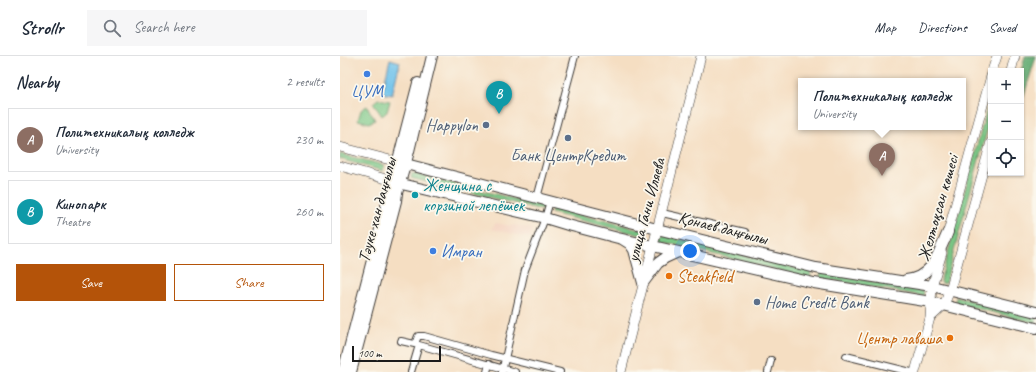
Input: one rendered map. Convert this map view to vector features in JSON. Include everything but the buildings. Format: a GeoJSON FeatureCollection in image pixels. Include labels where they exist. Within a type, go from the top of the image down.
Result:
{"type":"FeatureCollection","features":[{"type":"Feature","properties":{"kind":"main road","name":"Тәуке хан даңғылы"},"geometry":{"type":"LineString","coordinates":[[401,163],[425,56]]}},
{"type":"Feature","properties":{"kind":"main road","name":"Тәуке хан даңғылы"},"geometry":{"type":"LineString","coordinates":[[343,372],[432,56]]}},
{"type":"Feature","properties":{"kind":"main road","name":"улица Гани Иляева"},"geometry":{"type":"LineString","coordinates":[[621,372],[701,56]]}},
{"type":"Feature","properties":{"kind":"main road"},"geometry":{"type":"LineString","coordinates":[[993,68],[997,56]]}},
{"type":"Feature","properties":{"kind":"main road"},"geometry":{"type":"LineString","coordinates":[[1012,68],[1015,56]]}},
{"type":"Feature","properties":{"kind":"main road","name":"Желтоқсан көшесі"},"geometry":{"type":"LineString","coordinates":[[930,318],[932,286],[988,87]]}},
{"type":"Feature","properties":{"kind":"main road","name":"Қонаев даңғылы"},"geometry":{"type":"LineString","coordinates":[[340,146],[657,229],[816,268],[932,286],[1036,312]]}},
{"type":"Feature","properties":{"kind":"main road","name":"Желтоқсан көшесі"},"geometry":{"type":"LineString","coordinates":[[944,305],[950,290],[988,153]]}},
{"type":"Feature","properties":{"kind":"main road"},"geometry":{"type":"LineString","coordinates":[[340,166],[419,188]]}},
{"type":"Feature","properties":{"kind":"main road","name":"Тәуке хан даңғылы"},"geometry":{"type":"LineString","coordinates":[[351,372],[396,201],[396,182]]}},
{"type":"Feature","properties":{"kind":"main road","name":"Қонаев даңғылы"},"geometry":{"type":"LineString","coordinates":[[419,188],[545,218],[622,239],[814,284],[931,302],[1036,328]]}},
{"type":"Feature","properties":{"kind":"main road"},"geometry":{"type":"LineString","coordinates":[[396,201],[399,194],[404,191],[419,188]]}},
{"type":"Feature","properties":{"kind":"main road"},"geometry":{"type":"LineString","coordinates":[[898,281],[912,279],[929,270],[936,259],[948,232]]}},
{"type":"Feature","properties":{"kind":"main road"},"geometry":{"type":"LineString","coordinates":[[622,239],[630,244],[634,250],[643,283]]}},
{"type":"Feature","properties":{"kind":"main road"},"geometry":{"type":"LineString","coordinates":[[643,283],[658,263],[678,252]]}},
{"type":"Feature","properties":{"kind":"main road"},"geometry":{"type":"LineString","coordinates":[[814,284],[816,268]]}},
{"type":"Feature","properties":{"kind":"main road"},"geometry":{"type":"LineString","coordinates":[[915,372],[930,318],[944,305]]}},
{"type":"Feature","properties":{"kind":"street"},"geometry":{"type":"LineString","coordinates":[[537,198],[575,56]]}},
{"type":"Feature","properties":{"kind":"street"},"geometry":{"type":"LineString","coordinates":[[503,371],[525,270],[550,201]]}},
{"type":"Feature","properties":{"kind":"street"},"geometry":{"type":"LineString","coordinates":[[662,213],[745,232]]}},
{"type":"Feature","properties":{"kind":"street"},"geometry":{"type":"LineString","coordinates":[[410,372],[418,336],[424,336],[491,355],[560,372]]}},
{"type":"Feature","properties":{"kind":"street"},"geometry":{"type":"LineString","coordinates":[[401,341],[489,364],[503,371],[514,372]]}},
{"type":"Feature","properties":{"kind":"street"},"geometry":{"type":"LineString","coordinates":[[846,356],[911,372]]}},
{"type":"Feature","properties":{"kind":"street"},"geometry":{"type":"LineString","coordinates":[[768,372],[771,360]]}},
{"type":"Feature","properties":{"kind":"street"},"geometry":{"type":"LineString","coordinates":[[487,372],[489,364]]}},
{"type":"Feature","properties":{"kind":"shaded area"},"geometry":{"type":"Polygon","coordinates":[[[496,223],[532,229],[530,238],[491,229],[496,223]]]}},
{"type":"Feature","properties":{"kind":"green space"},"geometry":{"type":"Polygon","coordinates":[[[1025,56],[1036,56],[1024,95],[1024,68],[1022,68],[1025,56]]]}},
{"type":"Feature","properties":{"kind":"green space"},"geometry":{"type":"Polygon","coordinates":[[[378,99],[390,101],[387,112],[382,116],[373,103],[378,99]]]}},
{"type":"Feature","properties":{"kind":"green space"},"geometry":{"type":"Polygon","coordinates":[[[988,105],[988,127],[945,284],[940,282],[988,105]]]}},
{"type":"Feature","properties":{"kind":"green space"},"geometry":{"type":"Polygon","coordinates":[[[367,106],[375,120],[369,123],[358,120],[361,110],[367,106]]]}},
{"type":"Feature","properties":{"kind":"green space"},"geometry":{"type":"Polygon","coordinates":[[[340,154],[384,165],[383,171],[340,159],[340,154]]]}},
{"type":"Feature","properties":{"kind":"green space"},"geometry":{"type":"Polygon","coordinates":[[[412,173],[543,206],[542,210],[411,178],[412,173]]]}},
{"type":"Feature","properties":{"kind":"green space"},"geometry":{"type":"Polygon","coordinates":[[[552,208],[647,231],[645,236],[551,213],[552,208]]]}},
{"type":"Feature","properties":{"kind":"green space"},"geometry":{"type":"Polygon","coordinates":[[[662,235],[811,272],[810,278],[660,241],[662,235]]]}},
{"type":"Feature","properties":{"kind":"green space"},"geometry":{"type":"Polygon","coordinates":[[[821,272],[924,291],[923,296],[820,278],[821,272]]]}},
{"type":"Feature","properties":{"kind":"green space"},"geometry":{"type":"Polygon","coordinates":[[[956,297],[1036,317],[1036,323],[955,303],[956,297]]]}},
{"type":"Feature","properties":{"kind":"water"},"geometry":{"type":"Polygon","coordinates":[[[390,59],[400,62],[392,95],[382,93],[390,59]]]}},
{"type":"Feature","properties":{"kind":"place","name":"ЦУМ"},"geometry":{"type":"Point","coordinates":[367,74]}},
{"type":"Feature","properties":{"kind":"place","name":"Кинопарк"},"geometry":{"type":"Point","coordinates":[499,114]}},
{"type":"Feature","properties":{"kind":"place","name":"Happylon"},"geometry":{"type":"Point","coordinates":[486,125]}},
{"type":"Feature","properties":{"kind":"place","name":"Банк ЦентрКредит"},"geometry":{"type":"Point","coordinates":[568,138]}},
{"type":"Feature","properties":{"kind":"place","name":"Политехникалық колледж"},"geometry":{"type":"Point","coordinates":[882,176]}},
{"type":"Feature","properties":{"kind":"place","name":"Женщина с корзиной лепёшек"},"geometry":{"type":"Point","coordinates":[415,195]}},
{"type":"Feature","properties":{"kind":"place","name":"Имран"},"geometry":{"type":"Point","coordinates":[433,251]}},
{"type":"Feature","properties":{"kind":"place","name":"Steakfield"},"geometry":{"type":"Point","coordinates":[669,276]}},
{"type":"Feature","properties":{"kind":"place","name":"Home Credit Bank"},"geometry":{"type":"Point","coordinates":[757,302]}},
{"type":"Feature","properties":{"kind":"place","name":"Центр лаваша"},"geometry":{"type":"Point","coordinates":[950,338]}}]}
